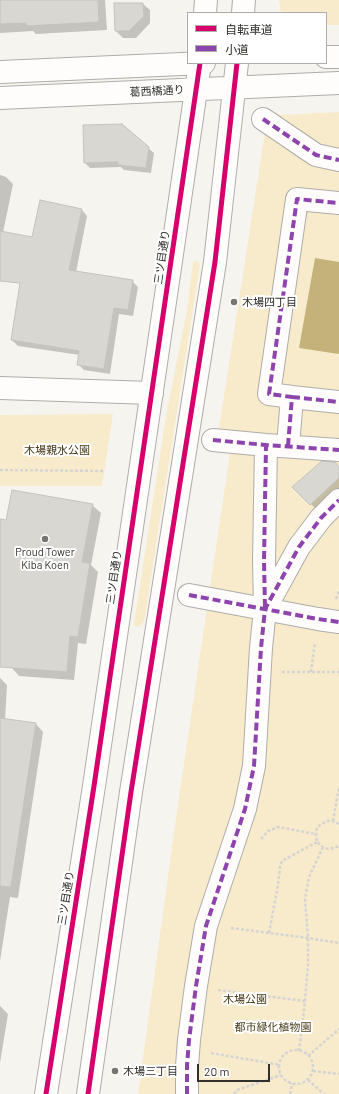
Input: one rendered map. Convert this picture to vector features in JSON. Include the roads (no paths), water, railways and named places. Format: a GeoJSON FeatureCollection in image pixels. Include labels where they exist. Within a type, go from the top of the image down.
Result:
{"type":"FeatureCollection","features":[{"type":"Feature","properties":{"kind":"main road"},"geometry":{"type":"LineString","coordinates":[[205,12],[206,0]]}},
{"type":"Feature","properties":{"kind":"main road"},"geometry":{"type":"LineString","coordinates":[[243,12],[244,0]]}},
{"type":"Feature","properties":{"kind":"main road"},"geometry":{"type":"LineString","coordinates":[[327,58],[339,57]]}},
{"type":"Feature","properties":{"kind":"main road"},"geometry":{"type":"LineString","coordinates":[[0,72],[187,64]]}},
{"type":"Feature","properties":{"kind":"main road","name":"三ツ目通り"},"geometry":{"type":"LineString","coordinates":[[46,1094],[94,786],[200,64]]}},
{"type":"Feature","properties":{"kind":"main road"},"geometry":{"type":"LineString","coordinates":[[88,1094],[131,792],[215,262],[237,64]]}},
{"type":"Feature","properties":{"kind":"main road","name":"葛西橋通り"},"geometry":{"type":"LineString","coordinates":[[0,98],[339,83]]}},
{"type":"Feature","properties":{"kind":"main road"},"geometry":{"type":"LineString","coordinates":[[263,119],[316,156],[339,160]]}},
{"type":"Feature","properties":{"kind":"main road"},"geometry":{"type":"LineString","coordinates":[[339,203],[297,199],[269,394],[339,402]]}},
{"type":"Feature","properties":{"kind":"main road"},"geometry":{"type":"LineString","coordinates":[[0,388],[152,393]]}},
{"type":"Feature","properties":{"kind":"main road"},"geometry":{"type":"LineString","coordinates":[[288,446],[292,397]]}},
{"type":"Feature","properties":{"kind":"main road"},"geometry":{"type":"LineString","coordinates":[[213,440],[339,450]]}},
{"type":"Feature","properties":{"kind":"main road"},"geometry":{"type":"LineString","coordinates":[[187,1094],[189,1040],[206,926],[245,809],[254,766],[259,672],[265,609],[264,561],[266,445]]}},
{"type":"Feature","properties":{"kind":"main road"},"geometry":{"type":"LineString","coordinates":[[265,609],[299,548],[321,518],[339,500]]}},
{"type":"Feature","properties":{"kind":"main road"},"geometry":{"type":"LineString","coordinates":[[189,595],[328,621]]}},
{"type":"Feature","properties":{"kind":"place","name":"木場四丁目"},"geometry":{"type":"Point","coordinates":[234,302]}},
{"type":"Feature","properties":{"kind":"place","name":"Proud Tower Kiba Koen"},"geometry":{"type":"Point","coordinates":[45,539]}},
{"type":"Feature","properties":{"kind":"place","name":"木場三丁目"},"geometry":{"type":"Point","coordinates":[115,1071]}},
{"type":"Feature","properties":{"kind":"park label","name":"木場親水公園"},"geometry":{"type":"Point","coordinates":[57,450]}},
{"type":"Feature","properties":{"kind":"park label","name":"木場公園"},"geometry":{"type":"Point","coordinates":[245,999]}},
{"type":"Feature","properties":{"kind":"park label","name":"都市緑化植物園"},"geometry":{"type":"Point","coordinates":[273,1027]}}]}
